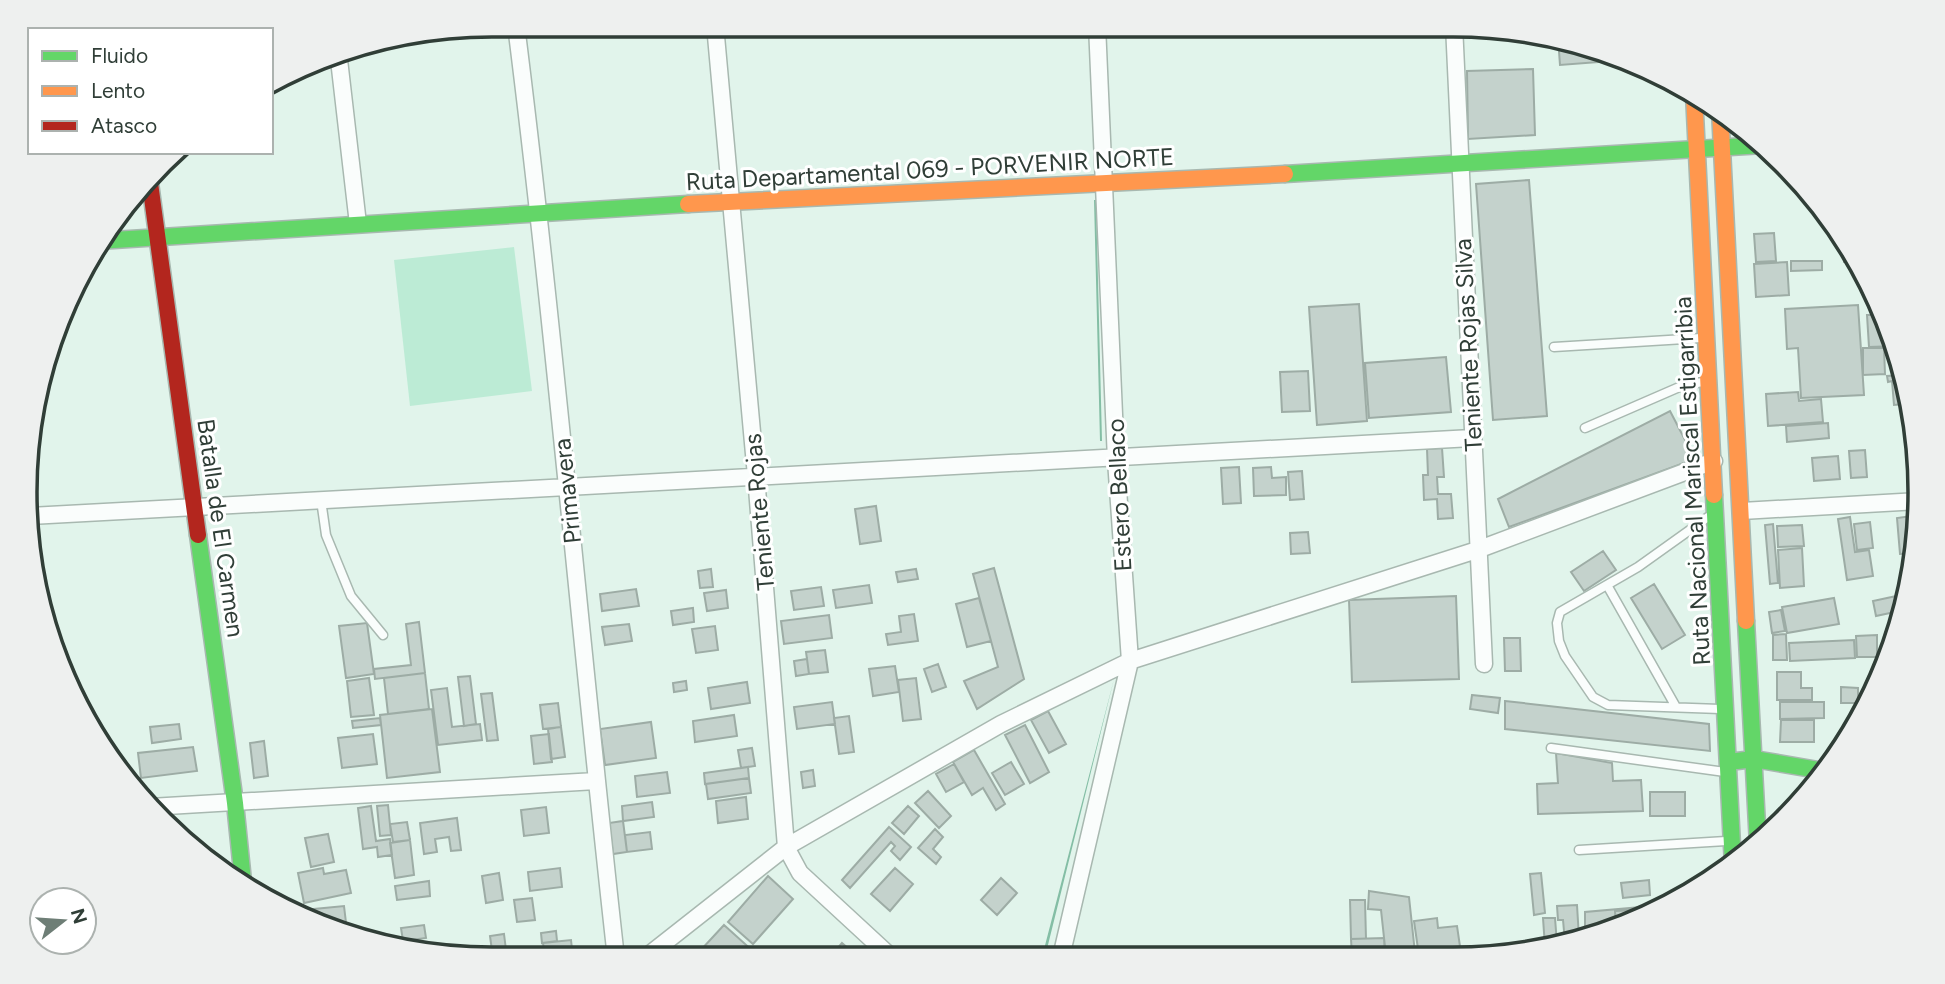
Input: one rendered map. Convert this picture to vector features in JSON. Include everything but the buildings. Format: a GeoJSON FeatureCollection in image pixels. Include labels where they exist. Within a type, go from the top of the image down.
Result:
{"type":"FeatureCollection","features":[{"type":"Feature","properties":{"kind":"main road","name":"Ruta Nacional Mariscal Estigarribia"},"geometry":{"type":"LineString","coordinates":[[1695,106],[1732,851]]}},
{"type":"Feature","properties":{"kind":"main road","name":"Ruta Nacional Mariscal Estigarribia"},"geometry":{"type":"LineString","coordinates":[[1721,124],[1757,830]]}},
{"type":"Feature","properties":{"kind":"main road","name":"Ruta Departamental 069 - PORVENIR NORTE"},"geometry":{"type":"LineString","coordinates":[[112,240],[539,212],[1460,165],[1748,146]]}},
{"type":"Feature","properties":{"kind":"main road","name":"Batalla de El Carmen"},"geometry":{"type":"LineString","coordinates":[[151,191],[196,507],[242,873]]}},
{"type":"Feature","properties":{"kind":"main road"},"geometry":{"type":"LineString","coordinates":[[1729,767],[1754,759],[1814,769]]}},
{"type":"Feature","properties":{"kind":"street","name":"Primavera"},"geometry":{"type":"LineString","coordinates":[[518,37],[539,212],[615,947]]}},
{"type":"Feature","properties":{"kind":"street","name":"Teniente Rojas"},"geometry":{"type":"LineString","coordinates":[[716,37],[786,847],[800,873],[880,947]]}},
{"type":"Feature","properties":{"kind":"street","name":"Estero Bellaco"},"geometry":{"type":"LineString","coordinates":[[1062,947],[1130,661],[1116,460],[1098,37]]}},
{"type":"Feature","properties":{"kind":"street","name":"Teniente Rojas Silva"},"geometry":{"type":"LineString","coordinates":[[1455,37],[1484,664]]}},
{"type":"Feature","properties":{"kind":"street"},"geometry":{"type":"LineString","coordinates":[[339,63],[358,224]]}},
{"type":"Feature","properties":{"kind":"street"},"geometry":{"type":"LineString","coordinates":[[38,516],[756,476],[1116,460],[1472,438]]}},
{"type":"Feature","properties":{"kind":"street"},"geometry":{"type":"LineString","coordinates":[[659,947],[786,847],[1001,724],[1130,661],[1478,550],[1714,461]]}},
{"type":"Feature","properties":{"kind":"street"},"geometry":{"type":"LineString","coordinates":[[1742,511],[1908,502]]}},
{"type":"Feature","properties":{"kind":"street"},"geometry":{"type":"LineString","coordinates":[[163,806],[596,781]]}},
{"type":"Feature","properties":{"kind":"lane"},"geometry":{"type":"LineString","coordinates":[[1554,347],[1707,338]]}},
{"type":"Feature","properties":{"kind":"lane"},"geometry":{"type":"LineString","coordinates":[[1585,428],[1684,385],[1709,380]]}},
{"type":"Feature","properties":{"kind":"lane"},"geometry":{"type":"LineString","coordinates":[[321,500],[326,535],[351,596],[383,635]]}},
{"type":"Feature","properties":{"kind":"lane"},"geometry":{"type":"LineString","coordinates":[[1716,511],[1638,567],[1560,612],[1557,623],[1559,641],[1565,656],[1593,697],[1608,705],[1726,709]]}},
{"type":"Feature","properties":{"kind":"lane"},"geometry":{"type":"LineString","coordinates":[[1607,585],[1676,707]]}},
{"type":"Feature","properties":{"kind":"lane"},"geometry":{"type":"LineString","coordinates":[[1551,748],[1729,767]]}},
{"type":"Feature","properties":{"kind":"lane"},"geometry":{"type":"LineString","coordinates":[[1579,850],[1732,841]]}},
{"type":"Feature","properties":{"kind":"shaded area"},"geometry":{"type":"Polygon","coordinates":[[[1096,200],[1102,441],[1100,441],[1096,200]]]}},
{"type":"Feature","properties":{"kind":"shaded area"},"geometry":{"type":"Polygon","coordinates":[[[514,247],[532,391],[410,406],[394,260],[514,247]]]}},
{"type":"Feature","properties":{"kind":"shaded area"},"geometry":{"type":"Polygon","coordinates":[[[1114,679],[1047,947],[1045,947],[1114,679]]]}},
{"type":"Feature","properties":{"kind":"traffic: fast"},"geometry":{"type":"LineString","coordinates":[[1285,174],[1748,146]]}},
{"type":"Feature","properties":{"kind":"traffic: fast"},"geometry":{"type":"LineString","coordinates":[[112,240],[688,204]]}},
{"type":"Feature","properties":{"kind":"traffic: fast"},"geometry":{"type":"LineString","coordinates":[[1714,495],[1732,851]]}},
{"type":"Feature","properties":{"kind":"traffic: fast"},"geometry":{"type":"LineString","coordinates":[[198,535],[242,873]]}},
{"type":"Feature","properties":{"kind":"traffic: fast"},"geometry":{"type":"LineString","coordinates":[[1746,621],[1757,830]]}},
{"type":"Feature","properties":{"kind":"traffic: fast"},"geometry":{"type":"LineString","coordinates":[[1737,761],[1754,759],[1814,769]]}},
{"type":"Feature","properties":{"kind":"traffic: slow"},"geometry":{"type":"LineString","coordinates":[[1695,106],[1714,495]]}},
{"type":"Feature","properties":{"kind":"traffic: slow"},"geometry":{"type":"LineString","coordinates":[[1721,124],[1746,621]]}},
{"type":"Feature","properties":{"kind":"traffic: slow"},"geometry":{"type":"LineString","coordinates":[[688,204],[1285,174]]}},
{"type":"Feature","properties":{"kind":"traffic: jam"},"geometry":{"type":"LineString","coordinates":[[151,191],[198,535]]}}]}
